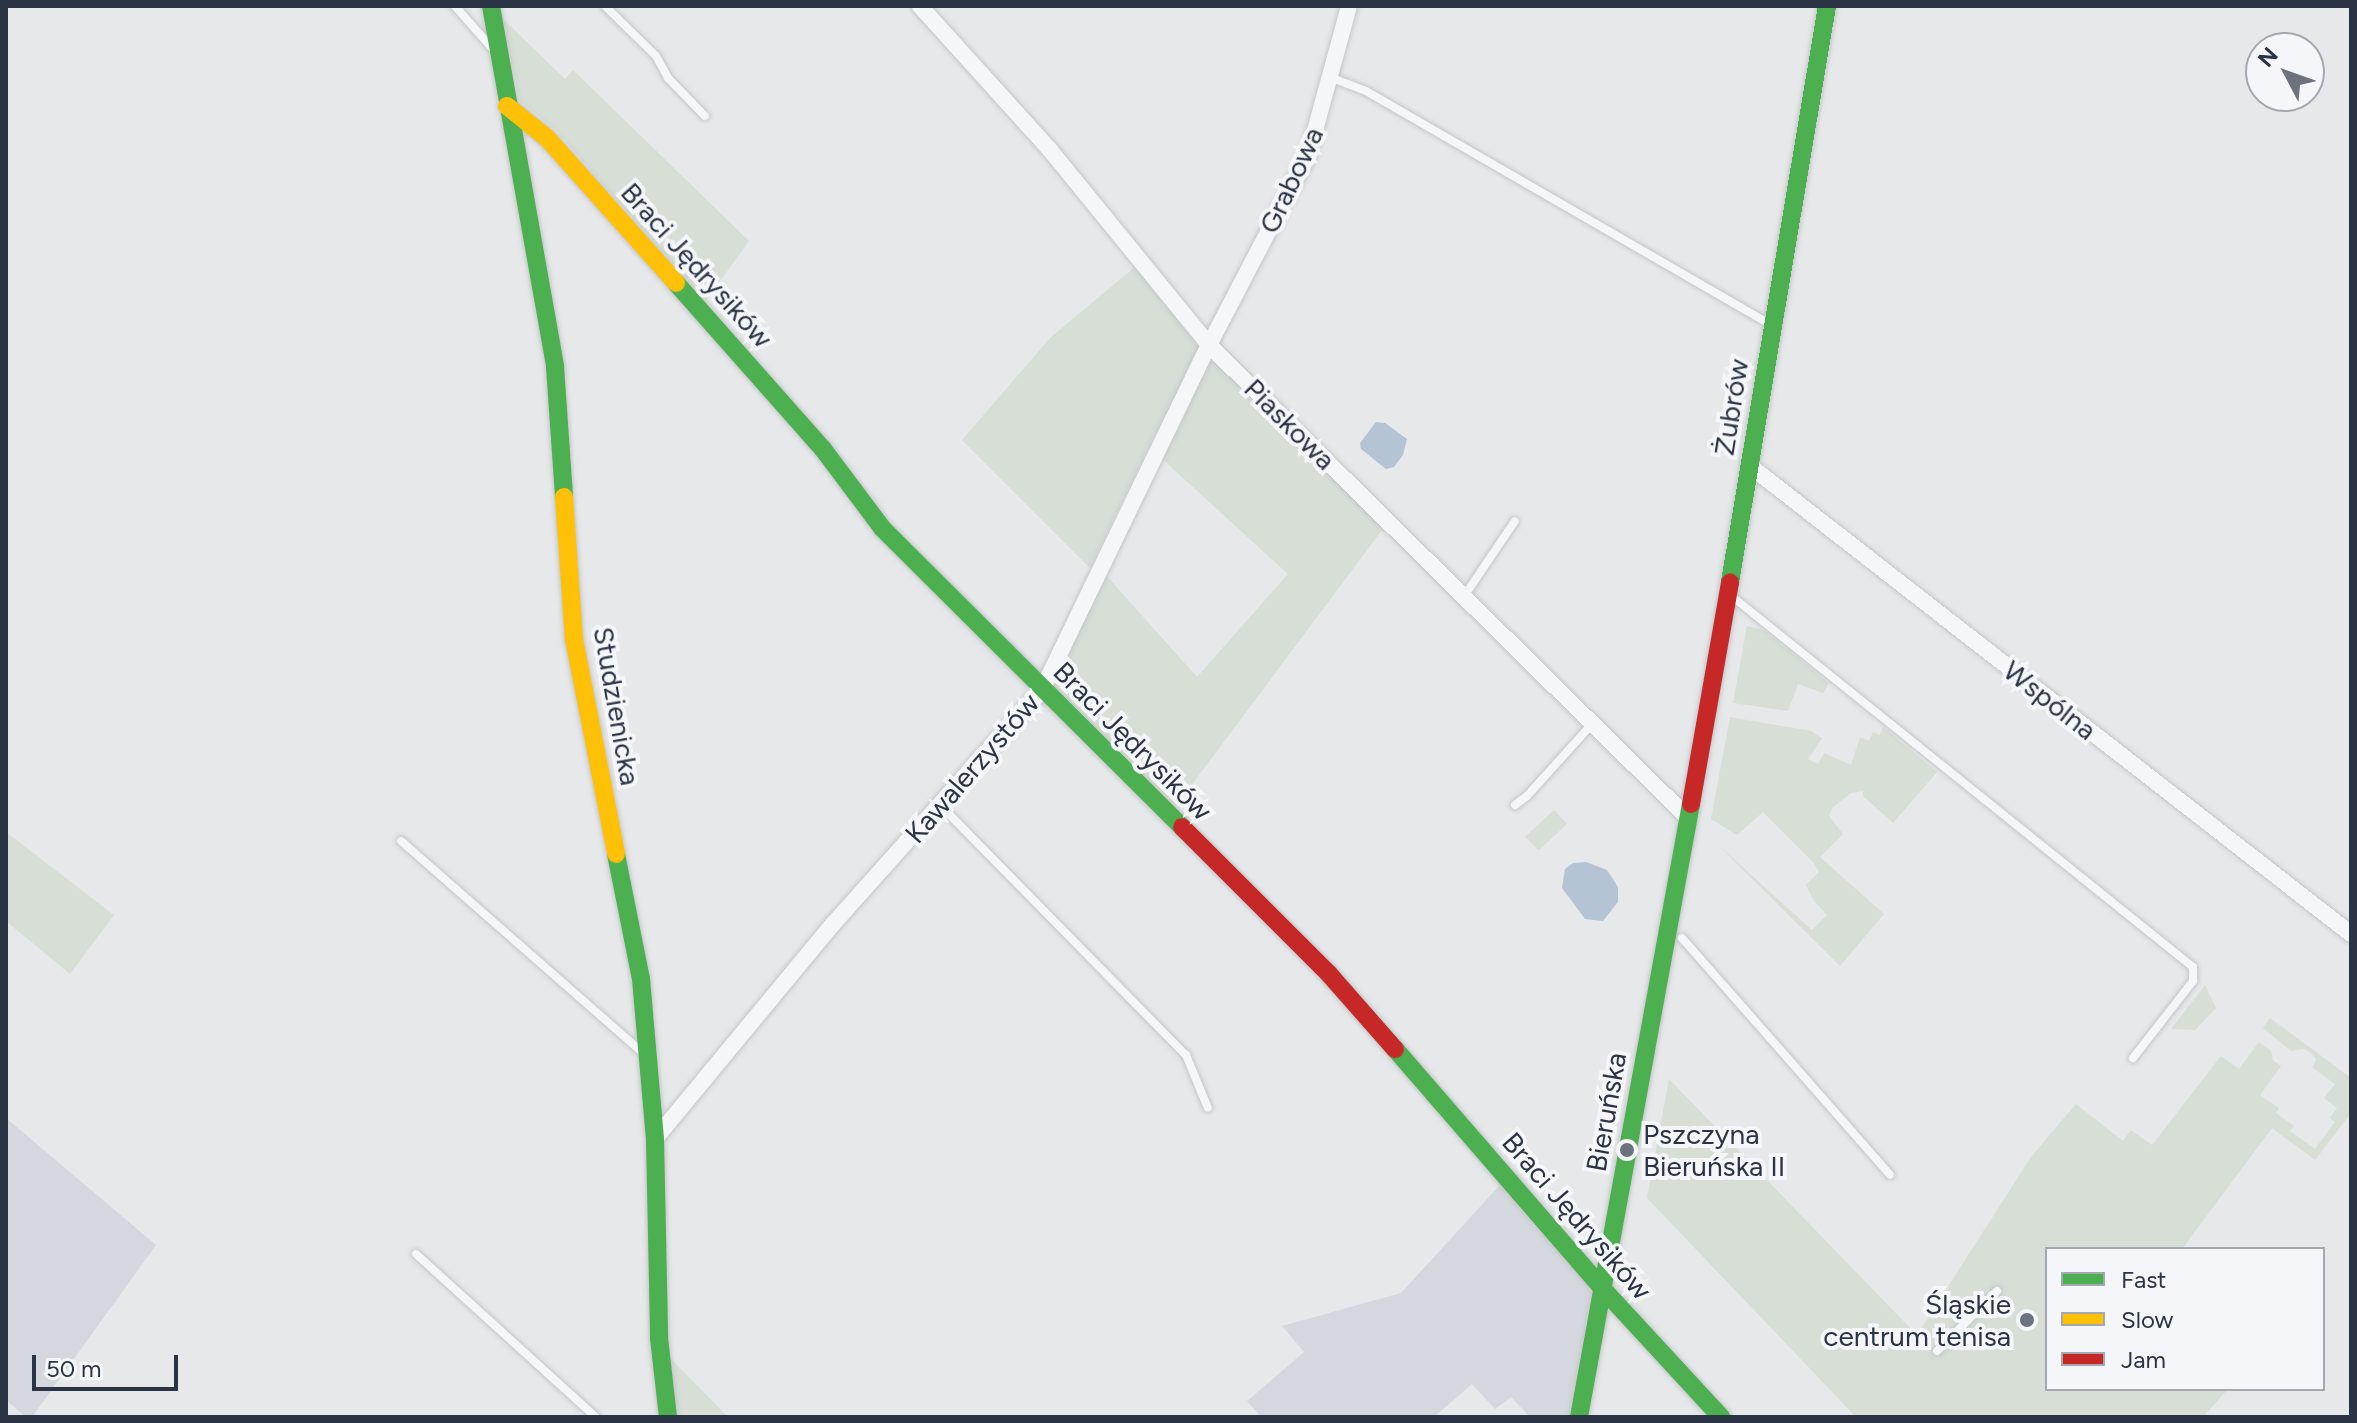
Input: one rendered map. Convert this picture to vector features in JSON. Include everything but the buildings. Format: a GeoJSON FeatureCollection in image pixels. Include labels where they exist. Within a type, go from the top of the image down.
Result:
{"type":"FeatureCollection","features":[{"type":"Feature","properties":{"kind":"street","name":"Studzienicka"},"geometry":{"type":"LineString","coordinates":[[491,6],[555,367],[574,639],[641,979],[655,1139],[659,1338],[668,1417]]}},
{"type":"Feature","properties":{"kind":"street","name":"Piaskowa"},"geometry":{"type":"LineString","coordinates":[[920,6],[1050,150],[1209,345],[1688,818]]}},
{"type":"Feature","properties":{"kind":"street","name":"Grabowa"},"geometry":{"type":"LineString","coordinates":[[1209,345],[1308,156],[1332,78],[1349,6]]}},
{"type":"Feature","properties":{"kind":"street","name":"Żubrów"},"geometry":{"type":"LineString","coordinates":[[1688,818],[1827,6]]}},
{"type":"Feature","properties":{"kind":"street","name":"Braci Jędrysików"},"geometry":{"type":"LineString","coordinates":[[507,106],[547,138],[823,449],[882,528],[1329,974],[1602,1288],[1721,1417]]}},
{"type":"Feature","properties":{"kind":"street","name":"Kawalerzystów"},"geometry":{"type":"LineString","coordinates":[[655,1139],[833,924],[1042,690],[1209,345]]}},
{"type":"Feature","properties":{"kind":"street","name":"Wspólna"},"geometry":{"type":"LineString","coordinates":[[1750,466],[2351,934]]}},
{"type":"Feature","properties":{"kind":"street","name":"Bieruńska"},"geometry":{"type":"LineString","coordinates":[[1579,1417],[1688,818]]}},
{"type":"Feature","properties":{"kind":"lane"},"geometry":{"type":"LineString","coordinates":[[455,6],[499,56]]}},
{"type":"Feature","properties":{"kind":"lane"},"geometry":{"type":"LineString","coordinates":[[605,6],[656,56],[668,78],[705,116]]}},
{"type":"Feature","properties":{"kind":"lane"},"geometry":{"type":"LineString","coordinates":[[1332,78],[1366,91],[1773,325]]}},
{"type":"Feature","properties":{"kind":"lane"},"geometry":{"type":"LineString","coordinates":[[1465,595],[1515,521]]}},
{"type":"Feature","properties":{"kind":"lane"},"geometry":{"type":"LineString","coordinates":[[1728,593],[2193,967],[2193,981],[2133,1058]]}},
{"type":"Feature","properties":{"kind":"lane"},"geometry":{"type":"LineString","coordinates":[[1515,805],[1527,796],[1592,723]]}},
{"type":"Feature","properties":{"kind":"lane"},"geometry":{"type":"LineString","coordinates":[[941,806],[1186,1055],[1208,1108]]}},
{"type":"Feature","properties":{"kind":"lane"},"geometry":{"type":"LineString","coordinates":[[401,841],[648,1058]]}},
{"type":"Feature","properties":{"kind":"lane"},"geometry":{"type":"LineString","coordinates":[[1682,938],[1890,1175]]}},
{"type":"Feature","properties":{"kind":"lane"},"geometry":{"type":"LineString","coordinates":[[416,1254],[596,1417]]}},
{"type":"Feature","properties":{"kind":"lane"},"geometry":{"type":"LineString","coordinates":[[1937,1351],[1997,1291]]}},
{"type":"Feature","properties":{"kind":"shaded area"},"geometry":{"type":"Polygon","coordinates":[[[502,18],[565,79],[573,70],[749,241],[705,302],[555,129],[520,101],[502,18]]]}},
{"type":"Feature","properties":{"kind":"shaded area"},"geometry":{"type":"Polygon","coordinates":[[[1136,266],[1203,347],[1150,444],[1090,568],[962,440],[1050,338],[1136,266]]]}},
{"type":"Feature","properties":{"kind":"shaded area"},"geometry":{"type":"Polygon","coordinates":[[[1210,355],[1385,526],[1173,810],[1048,689],[1104,573],[1197,677],[1288,574],[1160,457],[1210,355]]]}},
{"type":"Feature","properties":{"kind":"shaded area"},"geometry":{"type":"Polygon","coordinates":[[[1747,626],[1764,630],[1829,683],[1823,693],[1798,684],[1788,711],[1733,703],[1747,626]]]}},
{"type":"Feature","properties":{"kind":"shaded area"},"geometry":{"type":"Polygon","coordinates":[[[1730,717],[1811,731],[1822,738],[1808,759],[1818,764],[1824,753],[1851,765],[1860,737],[1869,741],[1873,732],[1880,735],[1883,727],[1937,772],[1893,823],[1863,796],[1863,791],[1851,793],[1832,808],[1829,816],[1843,834],[1820,857],[1884,914],[1840,966],[1719,846],[1812,930],[1827,915],[1814,901],[1806,885],[1819,872],[1814,863],[1763,812],[1737,835],[1711,819],[1730,717]]]}},
{"type":"Feature","properties":{"kind":"shaded area"},"geometry":{"type":"Polygon","coordinates":[[[1554,810],[1567,824],[1538,850],[1525,837],[1554,810]]]}},
{"type":"Feature","properties":{"kind":"shaded area"},"geometry":{"type":"Polygon","coordinates":[[[6,832],[114,915],[70,974],[6,921],[6,832]]]}},
{"type":"Feature","properties":{"kind":"shaded area"},"geometry":{"type":"Polygon","coordinates":[[[2205,985],[2216,1008],[2195,1030],[2171,1029],[2205,985]]]}},
{"type":"Feature","properties":{"kind":"shaded area","name":"Śląskie centrum tenisa"},"geometry":{"type":"Polygon","coordinates":[[[2270,1018],[2351,1078],[2351,1113],[2315,1160],[2272,1128],[2183,1247],[2045,1247],[2045,1391],[2226,1391],[2203,1417],[1856,1417],[1647,1198],[1669,1079],[1917,1335],[2031,1157],[2076,1104],[2123,1141],[2131,1130],[2152,1145],[2221,1056],[2239,1069],[2259,1042],[2271,1051],[2273,1060],[2281,1066],[2260,1095],[2279,1108],[2276,1113],[2294,1126],[2290,1131],[2315,1149],[2335,1122],[2330,1118],[2337,1108],[2324,1098],[2335,1084],[2313,1068],[2316,1059],[2311,1053],[2304,1049],[2291,1051],[2263,1028],[2270,1018]]]}},
{"type":"Feature","properties":{"kind":"shaded area"},"geometry":{"type":"Polygon","coordinates":[[[6,1118],[156,1245],[32,1417],[26,1417],[6,1400],[6,1118]]]}},
{"type":"Feature","properties":{"kind":"shaded area"},"geometry":{"type":"Polygon","coordinates":[[[1500,1185],[1592,1290],[1570,1417],[1530,1417],[1511,1397],[1495,1409],[1472,1384],[1434,1417],[1261,1417],[1247,1401],[1304,1352],[1282,1326],[1401,1293],[1500,1185]]]}},
{"type":"Feature","properties":{"kind":"shaded area"},"geometry":{"type":"Polygon","coordinates":[[[669,1357],[728,1417],[675,1417],[669,1357]]]}},
{"type":"Feature","properties":{"kind":"water"},"geometry":{"type":"Polygon","coordinates":[[[1376,422],[1385,423],[1407,439],[1403,455],[1394,467],[1386,469],[1361,449],[1360,443],[1376,422]]]}},
{"type":"Feature","properties":{"kind":"water"},"geometry":{"type":"Polygon","coordinates":[[[1586,862],[1607,870],[1618,887],[1618,902],[1603,921],[1585,919],[1562,888],[1565,869],[1573,863],[1586,862]]]}},
{"type":"Feature","properties":{"kind":"traffic: fast"},"geometry":{"type":"LineString","coordinates":[[491,6],[555,367],[564,497]]}},
{"type":"Feature","properties":{"kind":"traffic: fast"},"geometry":{"type":"LineString","coordinates":[[1730,582],[1827,6]]}},
{"type":"Feature","properties":{"kind":"traffic: fast"},"geometry":{"type":"LineString","coordinates":[[676,283],[823,449],[882,528],[1182,827]]}},
{"type":"Feature","properties":{"kind":"traffic: fast"},"geometry":{"type":"LineString","coordinates":[[1579,1417],[1691,804]]}},
{"type":"Feature","properties":{"kind":"traffic: fast"},"geometry":{"type":"LineString","coordinates":[[616,854],[641,979],[655,1139],[659,1338],[668,1417]]}},
{"type":"Feature","properties":{"kind":"traffic: fast"},"geometry":{"type":"LineString","coordinates":[[1395,1049],[1602,1288],[1721,1417]]}},
{"type":"Feature","properties":{"kind":"traffic: slow"},"geometry":{"type":"LineString","coordinates":[[507,106],[547,138],[676,283]]}},
{"type":"Feature","properties":{"kind":"traffic: slow"},"geometry":{"type":"LineString","coordinates":[[564,497],[574,639],[616,854]]}},
{"type":"Feature","properties":{"kind":"traffic: jam"},"geometry":{"type":"LineString","coordinates":[[1691,804],[1730,582]]}},
{"type":"Feature","properties":{"kind":"traffic: jam"},"geometry":{"type":"LineString","coordinates":[[1182,827],[1329,974],[1395,1049]]}},
{"type":"Feature","properties":{"kind":"place","name":"Pszczyna Bieruńska II"},"geometry":{"type":"Point","coordinates":[1627,1150]}},
{"type":"Feature","properties":{"kind":"place","name":"Śląskie centrum tenisa"},"geometry":{"type":"Point","coordinates":[2027,1320]}}]}
